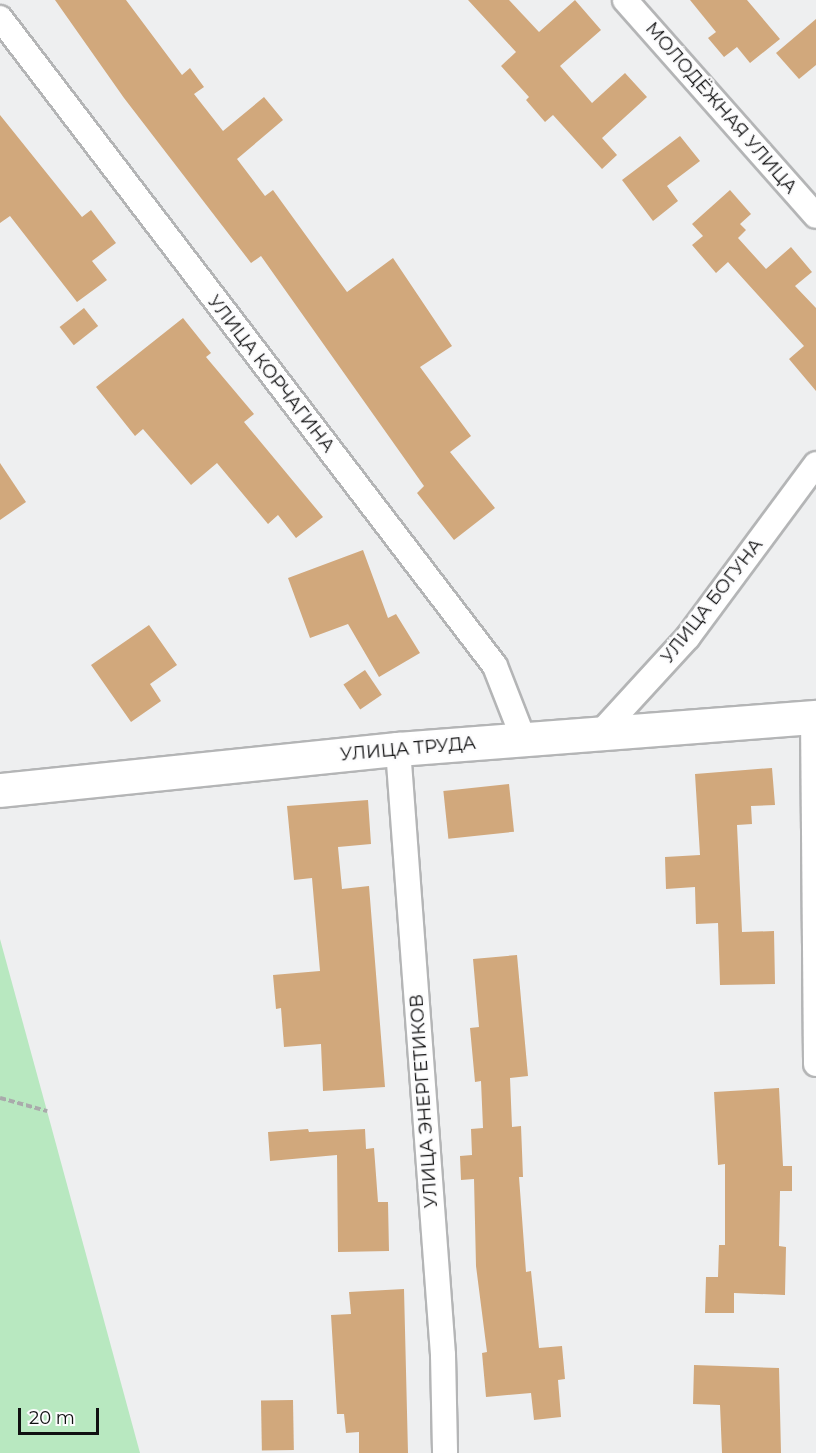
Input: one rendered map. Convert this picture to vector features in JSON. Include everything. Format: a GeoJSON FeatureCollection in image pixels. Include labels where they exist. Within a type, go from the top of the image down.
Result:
{"type":"FeatureCollection","features":[{"type":"Feature","properties":{"kind":"street","name":"МОЛОДЁЖНАЯ УЛИЦА"},"geometry":{"type":"LineString","coordinates":[[626,0],[816,216]]}},
{"type":"Feature","properties":{"kind":"street","name":"УЛИЦА КОРЧАГИНА"},"geometry":{"type":"LineString","coordinates":[[0,18],[495,666],[524,740]]}},
{"type":"Feature","properties":{"kind":"street","name":"УЛИЦА БОГУНА"},"geometry":{"type":"LineString","coordinates":[[601,732],[688,637],[816,464]]}},
{"type":"Feature","properties":{"kind":"street","name":"УЛИЦА ТРУДА"},"geometry":{"type":"LineString","coordinates":[[0,790],[398,749],[814,717]]}},
{"type":"Feature","properties":{"kind":"street"},"geometry":{"type":"LineString","coordinates":[[814,717],[816,1064]]}},
{"type":"Feature","properties":{"kind":"street","name":"УЛИЦА ЭНЕРГЕТИКОВ"},"geometry":{"type":"LineString","coordinates":[[398,749],[443,1355],[445,1453]]}},
{"type":"Feature","properties":{"kind":"path"},"geometry":{"type":"LineString","coordinates":[[0,1098],[47,1111]]}},
{"type":"Feature","properties":{"kind":"green space"},"geometry":{"type":"Polygon","coordinates":[[[0,939],[47,1111],[140,1453],[0,1453],[0,939]]]}},
{"type":"Feature","properties":{"kind":"building"},"geometry":{"type":"Polygon","coordinates":[[[55,0],[126,0],[182,75],[190,68],[204,87],[194,94],[223,131],[264,97],[283,120],[237,159],[265,196],[273,190],[347,292],[393,258],[452,346],[420,367],[471,436],[450,452],[495,508],[454,540],[417,493],[424,486],[261,256],[251,263],[124,98],[55,0]]]}},
{"type":"Feature","properties":{"kind":"building"},"geometry":{"type":"Polygon","coordinates":[[[468,0],[509,0],[539,32],[575,0],[601,30],[560,66],[592,103],[625,73],[647,97],[602,138],[617,155],[602,169],[553,115],[545,122],[526,100],[529,97],[501,66],[516,52],[468,0]]]}},
{"type":"Feature","properties":{"kind":"building"},"geometry":{"type":"Polygon","coordinates":[[[690,0],[747,0],[780,39],[750,63],[737,47],[724,57],[708,38],[716,32],[690,0]]]}},
{"type":"Feature","properties":{"kind":"building"},"geometry":{"type":"Polygon","coordinates":[[[816,19],[816,65],[799,79],[776,53],[816,19]]]}},
{"type":"Feature","properties":{"kind":"building"},"geometry":{"type":"Polygon","coordinates":[[[0,115],[82,217],[91,210],[116,243],[92,261],[107,280],[77,302],[10,216],[0,223],[0,115]]]}},
{"type":"Feature","properties":{"kind":"building"},"geometry":{"type":"Polygon","coordinates":[[[680,136],[700,161],[667,186],[678,201],[653,221],[622,180],[680,136]]]}},
{"type":"Feature","properties":{"kind":"building"},"geometry":{"type":"Polygon","coordinates":[[[730,190],[751,214],[740,224],[746,230],[738,238],[766,269],[791,247],[812,272],[795,286],[816,308],[816,391],[789,359],[804,346],[728,262],[716,273],[692,245],[703,236],[692,224],[730,190]]]}},
{"type":"Feature","properties":{"kind":"building"},"geometry":{"type":"Polygon","coordinates":[[[84,308],[98,326],[74,345],[60,327],[84,308]]]}},
{"type":"Feature","properties":{"kind":"building"},"geometry":{"type":"Polygon","coordinates":[[[183,318],[211,353],[206,357],[254,414],[244,422],[323,517],[296,538],[278,515],[268,524],[217,463],[191,485],[143,429],[135,436],[96,387],[183,318]]]}},
{"type":"Feature","properties":{"kind":"building"},"geometry":{"type":"Polygon","coordinates":[[[0,463],[26,502],[0,520],[0,463]]]}},
{"type":"Feature","properties":{"kind":"building"},"geometry":{"type":"Polygon","coordinates":[[[363,550],[388,618],[396,614],[420,653],[379,677],[348,624],[310,638],[288,578],[363,550]]]}},
{"type":"Feature","properties":{"kind":"building"},"geometry":{"type":"Polygon","coordinates":[[[149,625],[177,665],[150,684],[161,701],[131,722],[91,665],[149,625]]]}},
{"type":"Feature","properties":{"kind":"building"},"geometry":{"type":"Polygon","coordinates":[[[365,670],[382,695],[360,709],[343,685],[365,670]]]}},
{"type":"Feature","properties":{"kind":"building"},"geometry":{"type":"Polygon","coordinates":[[[772,768],[775,805],[751,806],[752,824],[737,825],[742,932],[774,931],[775,984],[720,985],[718,923],[696,924],[695,887],[666,889],[665,857],[700,855],[695,774],[772,768]]]}},
{"type":"Feature","properties":{"kind":"building"},"geometry":{"type":"Polygon","coordinates":[[[509,784],[514,832],[448,839],[443,791],[509,784]]]}},
{"type":"Feature","properties":{"kind":"building"},"geometry":{"type":"Polygon","coordinates":[[[368,800],[371,844],[338,847],[342,889],[369,886],[385,1087],[323,1091],[321,1044],[284,1047],[281,1008],[276,1009],[273,975],[320,971],[312,878],[294,880],[287,806],[368,800]]]}},
{"type":"Feature","properties":{"kind":"building"},"geometry":{"type":"Polygon","coordinates":[[[517,955],[528,1076],[510,1078],[512,1127],[521,1126],[523,1177],[519,1177],[526,1272],[531,1271],[539,1348],[562,1346],[565,1379],[558,1380],[561,1417],[534,1420],[531,1393],[486,1397],[482,1353],[487,1352],[476,1266],[474,1179],[461,1180],[460,1156],[472,1155],[471,1129],[483,1128],[481,1081],[475,1082],[470,1028],[479,1027],[473,959],[517,955]]]}},
{"type":"Feature","properties":{"kind":"building"},"geometry":{"type":"Polygon","coordinates":[[[779,1088],[783,1166],[792,1166],[792,1191],[780,1191],[779,1246],[786,1247],[785,1295],[734,1293],[734,1313],[705,1313],[706,1277],[718,1277],[719,1245],[725,1245],[725,1164],[718,1165],[714,1092],[779,1088]]]}},
{"type":"Feature","properties":{"kind":"building"},"geometry":{"type":"Polygon","coordinates":[[[308,1129],[309,1132],[365,1129],[366,1149],[374,1148],[378,1202],[388,1202],[389,1251],[338,1252],[337,1155],[270,1161],[268,1132],[308,1129]]]}},
{"type":"Feature","properties":{"kind":"building"},"geometry":{"type":"Polygon","coordinates":[[[404,1289],[408,1453],[359,1453],[359,1432],[346,1433],[344,1414],[337,1414],[331,1315],[351,1314],[349,1292],[404,1289]]]}},
{"type":"Feature","properties":{"kind":"building"},"geometry":{"type":"Polygon","coordinates":[[[694,1365],[779,1368],[781,1453],[722,1453],[720,1405],[693,1404],[694,1365]]]}},
{"type":"Feature","properties":{"kind":"building"},"geometry":{"type":"Polygon","coordinates":[[[293,1400],[294,1450],[262,1451],[261,1401],[293,1400]]]}}]}
